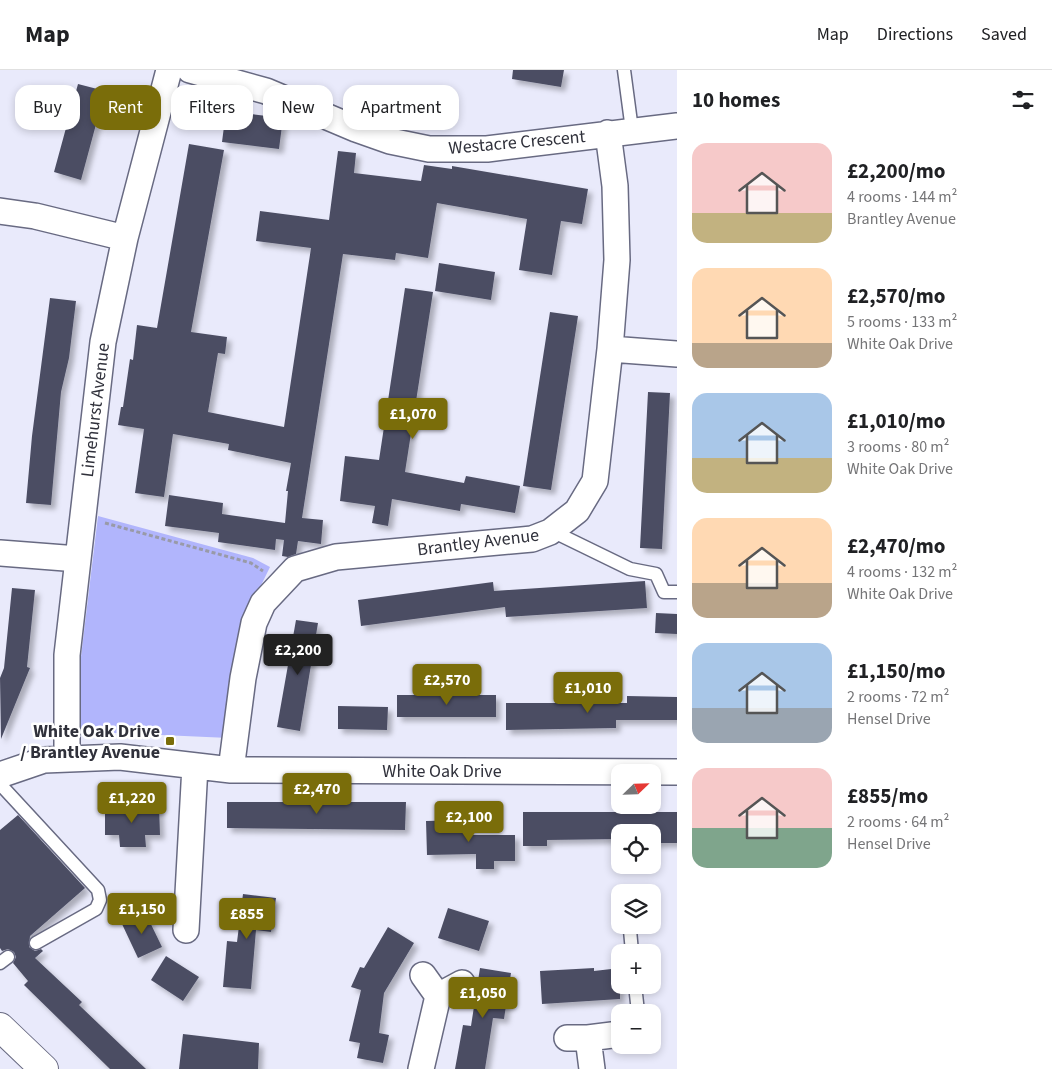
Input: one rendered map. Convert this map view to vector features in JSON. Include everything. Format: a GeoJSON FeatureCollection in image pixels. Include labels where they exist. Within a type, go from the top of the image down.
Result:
{"type":"FeatureCollection","features":[{"type":"Feature","properties":{"kind":"street","name":"Limehurst Avenue"},"geometry":{"type":"LineString","coordinates":[[67,757],[67,655],[103,342],[125,238],[169,70]]}},
{"type":"Feature","properties":{"kind":"street","name":"Westacre Crescent"},"geometry":{"type":"LineString","coordinates":[[190,70],[266,91],[356,130],[390,141],[429,149],[487,149],[620,131],[677,126]]}},
{"type":"Feature","properties":{"kind":"street","name":"Brantley Avenue"},"geometry":{"type":"LineString","coordinates":[[231,770],[243,678],[254,623],[263,603],[295,569],[336,558],[532,539],[552,531],[577,511],[595,481],[610,349],[618,226],[620,131]]}},
{"type":"Feature","properties":{"kind":"street"},"geometry":{"type":"LineString","coordinates":[[0,211],[35,216],[125,238]]}},
{"type":"Feature","properties":{"kind":"street"},"geometry":{"type":"LineString","coordinates":[[610,349],[677,354]]}},
{"type":"Feature","properties":{"kind":"street"},"geometry":{"type":"LineString","coordinates":[[0,553],[78,559]]}},
{"type":"Feature","properties":{"kind":"street","name":"White Oak Drive"},"geometry":{"type":"LineString","coordinates":[[0,775],[44,760],[67,757],[120,757],[231,770],[677,772]]}},
{"type":"Feature","properties":{"kind":"street"},"geometry":{"type":"LineString","coordinates":[[186,930],[195,766]]}},
{"type":"Feature","properties":{"kind":"street"},"geometry":{"type":"LineString","coordinates":[[423,975],[438,996]]}},
{"type":"Feature","properties":{"kind":"street"},"geometry":{"type":"LineString","coordinates":[[421,1069],[438,996],[462,983]]}},
{"type":"Feature","properties":{"kind":"street"},"geometry":{"type":"LineString","coordinates":[[0,1027],[44,1069]]}},
{"type":"Feature","properties":{"kind":"street"},"geometry":{"type":"LineString","coordinates":[[592,1069],[578,1038],[611,1035]]}},
{"type":"Feature","properties":{"kind":"lane"},"geometry":{"type":"LineString","coordinates":[[620,131],[624,70]]}},
{"type":"Feature","properties":{"kind":"lane"},"geometry":{"type":"LineString","coordinates":[[552,531],[630,569],[656,574],[664,592],[677,592]]}},
{"type":"Feature","properties":{"kind":"lane"},"geometry":{"type":"LineString","coordinates":[[0,784],[98,890],[100,900],[96,909],[36,942]]}},
{"type":"Feature","properties":{"kind":"path"},"geometry":{"type":"LineString","coordinates":[[83,517],[251,563],[280,583]]}},
{"type":"Feature","properties":{"kind":"shaded area"},"geometry":{"type":"Polygon","coordinates":[[[98,516],[253,558],[270,567],[249,610],[229,738],[72,731],[98,516]]]}},
{"type":"Feature","properties":{"kind":"building"},"geometry":{"type":"Polygon","coordinates":[[[513,70],[564,70],[561,87],[512,79],[513,70]]]}},
{"type":"Feature","properties":{"kind":"building"},"geometry":{"type":"Polygon","coordinates":[[[78,84],[90,87],[90,130],[94,130],[81,180],[54,172],[65,130],[80,130],[80,85],[78,84]]]}},
{"type":"Feature","properties":{"kind":"building"},"geometry":{"type":"Polygon","coordinates":[[[253,114],[263,116],[263,130],[281,130],[279,149],[222,142],[224,130],[253,130],[253,114]]]}},
{"type":"Feature","properties":{"kind":"building"},"geometry":{"type":"Polygon","coordinates":[[[189,144],[224,150],[191,332],[227,337],[225,354],[218,353],[208,412],[284,427],[311,248],[256,241],[260,211],[329,220],[338,151],[356,153],[354,173],[421,181],[424,165],[452,169],[452,166],[588,189],[582,224],[561,221],[552,275],[519,270],[527,219],[437,203],[428,258],[396,253],[395,260],[343,254],[302,518],[323,520],[321,544],[298,541],[296,554],[288,557],[282,556],[284,540],[276,539],[275,550],[218,542],[219,533],[165,526],[169,495],[223,503],[222,514],[285,523],[288,491],[286,491],[291,463],[228,450],[229,444],[173,434],[164,497],[135,493],[144,429],[118,425],[121,407],[123,407],[130,359],[133,360],[137,325],[157,328],[189,144]]]}},
{"type":"Feature","properties":{"kind":"building"},"geometry":{"type":"Polygon","coordinates":[[[439,263],[495,272],[491,300],[435,291],[439,263]]]}},
{"type":"Feature","properties":{"kind":"building"},"geometry":{"type":"Polygon","coordinates":[[[405,288],[433,292],[405,472],[464,483],[466,476],[520,486],[515,513],[461,504],[460,511],[392,499],[388,526],[372,523],[375,506],[340,501],[345,456],[379,460],[405,288]]]}},
{"type":"Feature","properties":{"kind":"building"},"geometry":{"type":"Polygon","coordinates":[[[50,298],[76,301],[69,358],[61,392],[51,505],[26,503],[32,436],[50,298]]]}},
{"type":"Feature","properties":{"kind":"building"},"geometry":{"type":"Polygon","coordinates":[[[550,312],[578,316],[551,490],[523,486],[550,312]]]}},
{"type":"Feature","properties":{"kind":"building"},"geometry":{"type":"Polygon","coordinates":[[[648,392],[670,393],[662,549],[640,548],[648,392]]]}},
{"type":"Feature","properties":{"kind":"building"},"geometry":{"type":"Polygon","coordinates":[[[645,581],[647,608],[506,617],[505,607],[361,626],[358,600],[493,582],[494,591],[645,581]]]}},
{"type":"Feature","properties":{"kind":"building"},"geometry":{"type":"Polygon","coordinates":[[[12,588],[35,590],[27,667],[30,668],[1,739],[0,678],[4,668],[12,588]]]}},
{"type":"Feature","properties":{"kind":"building"},"geometry":{"type":"Polygon","coordinates":[[[656,613],[677,614],[677,634],[655,633],[656,613]]]}},
{"type":"Feature","properties":{"kind":"building"},"geometry":{"type":"Polygon","coordinates":[[[296,620],[318,623],[300,731],[277,727],[296,620]]]}},
{"type":"Feature","properties":{"kind":"building"},"geometry":{"type":"Polygon","coordinates":[[[397,695],[496,695],[496,717],[397,717],[397,695]]]}},
{"type":"Feature","properties":{"kind":"building"},"geometry":{"type":"Polygon","coordinates":[[[627,696],[677,697],[677,720],[616,720],[616,728],[506,730],[506,703],[627,703],[627,696]]]}},
{"type":"Feature","properties":{"kind":"building"},"geometry":{"type":"Polygon","coordinates":[[[338,706],[388,707],[387,730],[338,729],[338,706]]]}},
{"type":"Feature","properties":{"kind":"building"},"geometry":{"type":"Polygon","coordinates":[[[227,802],[406,802],[405,830],[227,828],[227,802]]]}},
{"type":"Feature","properties":{"kind":"building"},"geometry":{"type":"Polygon","coordinates":[[[159,805],[160,835],[145,835],[146,847],[120,847],[119,835],[105,835],[105,806],[159,805]]]}},
{"type":"Feature","properties":{"kind":"building"},"geometry":{"type":"Polygon","coordinates":[[[523,812],[661,814],[661,812],[677,812],[677,843],[661,843],[661,824],[611,824],[611,839],[547,840],[547,846],[523,846],[523,812]]]}},
{"type":"Feature","properties":{"kind":"building"},"geometry":{"type":"Polygon","coordinates":[[[18,815],[85,888],[30,936],[29,947],[35,951],[41,949],[43,951],[35,958],[82,1002],[79,1005],[146,1069],[110,1069],[24,985],[28,981],[13,963],[16,957],[14,952],[8,949],[2,951],[0,948],[0,830],[18,815]]]}},
{"type":"Feature","properties":{"kind":"building"},"geometry":{"type":"Polygon","coordinates":[[[466,820],[467,835],[515,835],[515,861],[494,861],[494,869],[476,869],[476,854],[427,855],[426,821],[466,820]]]}},
{"type":"Feature","properties":{"kind":"building"},"geometry":{"type":"Polygon","coordinates":[[[243,894],[276,898],[271,932],[256,930],[251,989],[223,987],[227,941],[237,942],[243,894]]]}},
{"type":"Feature","properties":{"kind":"building"},"geometry":{"type":"Polygon","coordinates":[[[448,908],[489,921],[479,951],[438,938],[448,908]]]}},
{"type":"Feature","properties":{"kind":"building"},"geometry":{"type":"Polygon","coordinates":[[[145,912],[162,947],[138,958],[122,924],[145,912]]]}},
{"type":"Feature","properties":{"kind":"building"},"geometry":{"type":"Polygon","coordinates":[[[388,927],[414,943],[384,993],[379,1033],[389,1035],[383,1063],[357,1058],[360,1043],[349,1041],[361,990],[351,987],[360,967],[364,968],[388,927]]]}},
{"type":"Feature","properties":{"kind":"building"},"geometry":{"type":"Polygon","coordinates":[[[166,956],[199,977],[183,1001],[151,980],[166,956]]]}},
{"type":"Feature","properties":{"kind":"building"},"geometry":{"type":"Polygon","coordinates":[[[480,968],[511,973],[504,1019],[493,1018],[485,1069],[455,1069],[463,1025],[471,1026],[480,968]]]}},
{"type":"Feature","properties":{"kind":"building"},"geometry":{"type":"Polygon","coordinates":[[[594,968],[594,971],[611,969],[611,994],[620,994],[620,999],[542,1004],[540,971],[594,968]]]}},
{"type":"Feature","properties":{"kind":"building"},"geometry":{"type":"Polygon","coordinates":[[[183,1034],[259,1043],[258,1069],[179,1069],[183,1034]]]}},
{"type":"Feature","properties":{"kind":"place","name":"White Oak Drive / Brantley Avenue"},"geometry":{"type":"Point","coordinates":[170,741]}}]}
